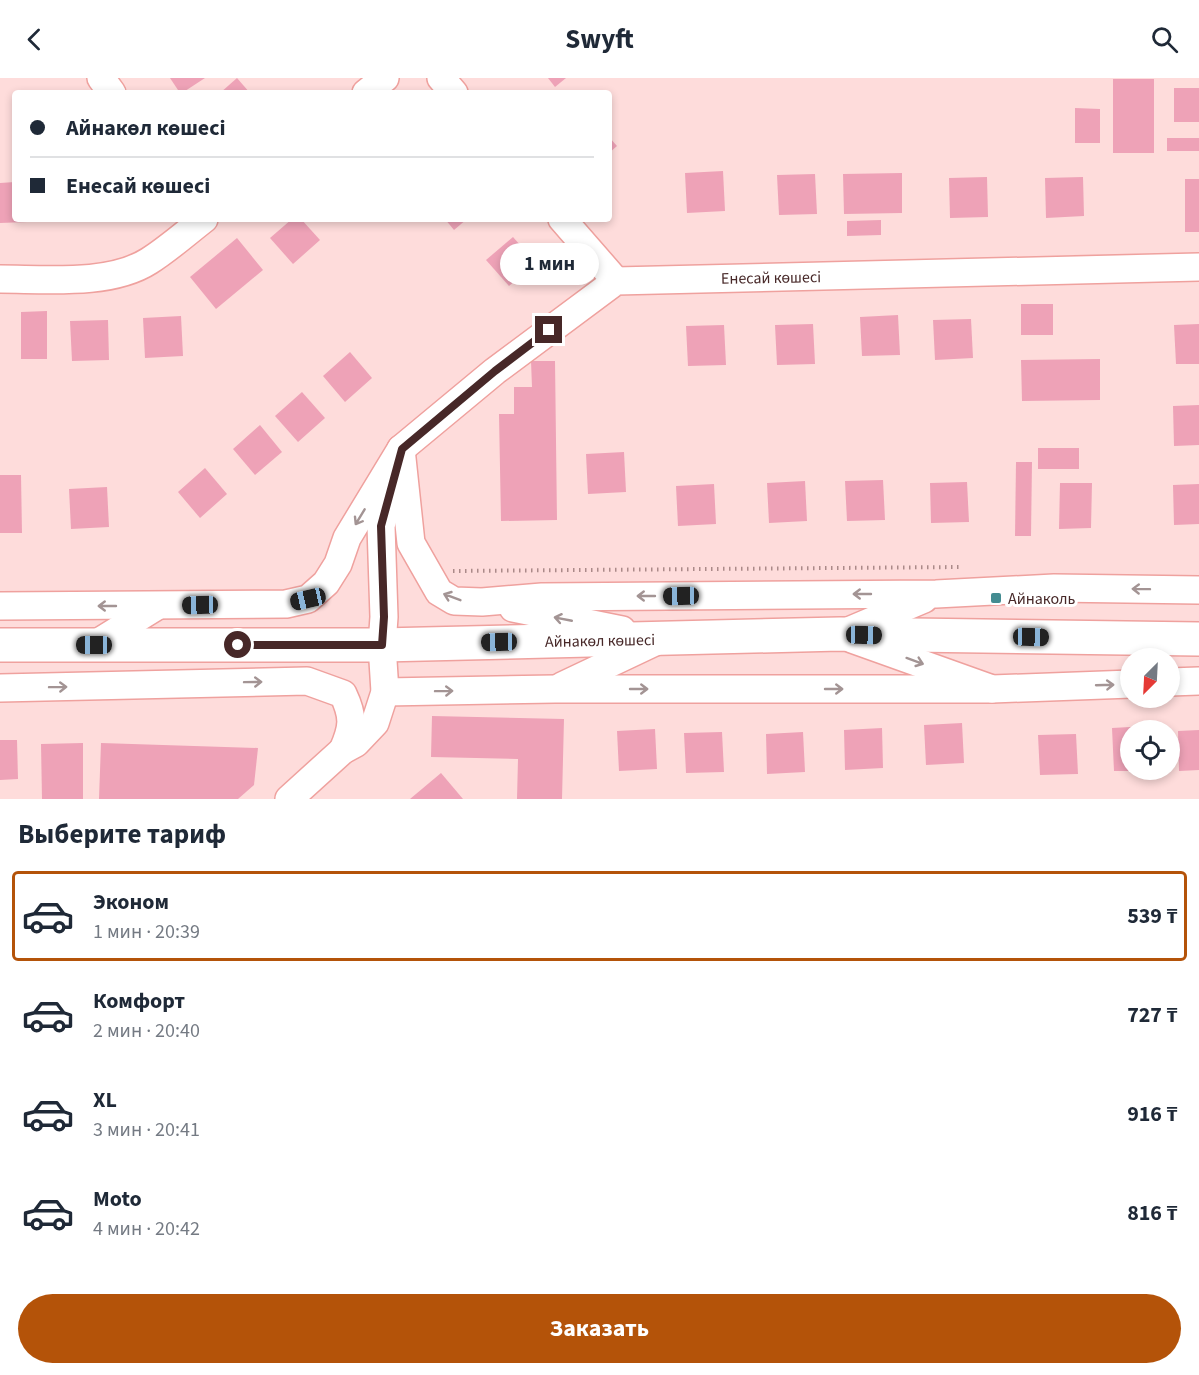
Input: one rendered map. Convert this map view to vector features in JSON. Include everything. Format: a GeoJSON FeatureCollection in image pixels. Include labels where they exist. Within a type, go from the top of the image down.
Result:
{"type":"FeatureCollection","features":[{"type":"Feature","properties":{"kind":"main road","name":"Айнакөл көшесі"},"geometry":{"type":"LineString","coordinates":[[5,648],[94,645],[382,645],[840,634],[1199,639]]}},
{"type":"Feature","properties":{"kind":"street"},"geometry":{"type":"LineString","coordinates":[[370,90],[385,78]]}},
{"type":"Feature","properties":{"kind":"street"},"geometry":{"type":"LineString","coordinates":[[441,78],[451,90]]}},
{"type":"Feature","properties":{"kind":"street"},"geometry":{"type":"LineString","coordinates":[[0,279],[67,280],[113,274],[149,261],[200,222]]}},
{"type":"Feature","properties":{"kind":"street"},"geometry":{"type":"LineString","coordinates":[[0,606],[286,604],[308,599],[326,583],[338,564],[347,538],[402,449],[495,371],[616,281],[565,222]]}},
{"type":"Feature","properties":{"kind":"street","name":"Енесай көшесі"},"geometry":{"type":"LineString","coordinates":[[616,281],[1199,267]]}},
{"type":"Feature","properties":{"kind":"street"},"geometry":{"type":"LineString","coordinates":[[402,449],[411,543],[439,592],[454,601],[482,602],[542,597],[936,594],[1054,588],[1199,590]]}},
{"type":"Feature","properties":{"kind":"street"},"geometry":{"type":"LineString","coordinates":[[289,799],[343,750],[356,743],[375,723],[385,692],[382,645],[384,617],[381,526],[402,449]]}},
{"type":"Feature","properties":{"kind":"street"},"geometry":{"type":"LineString","coordinates":[[840,634],[936,594]]}},
{"type":"Feature","properties":{"kind":"street"},"geometry":{"type":"LineString","coordinates":[[482,602],[662,638]]}},
{"type":"Feature","properties":{"kind":"street"},"geometry":{"type":"LineString","coordinates":[[94,645],[157,606]]}},
{"type":"Feature","properties":{"kind":"street"},"geometry":{"type":"LineString","coordinates":[[840,634],[992,689]]}},
{"type":"Feature","properties":{"kind":"street"},"geometry":{"type":"LineString","coordinates":[[555,689],[662,638]]}},
{"type":"Feature","properties":{"kind":"street"},"geometry":{"type":"LineString","coordinates":[[0,688],[307,681],[343,694],[350,710],[351,730],[343,750]]}},
{"type":"Feature","properties":{"kind":"street"},"geometry":{"type":"LineString","coordinates":[[1180,682],[1199,681]]}},
{"type":"Feature","properties":{"kind":"street"},"geometry":{"type":"LineString","coordinates":[[385,692],[555,689],[992,689],[1120,684]]}},
{"type":"Feature","properties":{"kind":"path"},"geometry":{"type":"LineString","coordinates":[[427,571],[962,567]]}},
{"type":"Feature","properties":{"kind":"building"},"geometry":{"type":"Polygon","coordinates":[[[170,78],[205,78],[187,90],[178,90],[170,78]]]}},
{"type":"Feature","properties":{"kind":"building"},"geometry":{"type":"Polygon","coordinates":[[[237,78],[247,90],[223,90],[237,78]]]}},
{"type":"Feature","properties":{"kind":"building"},"geometry":{"type":"Polygon","coordinates":[[[548,78],[566,78],[555,87],[548,78]]]}},
{"type":"Feature","properties":{"kind":"building"},"geometry":{"type":"Polygon","coordinates":[[[1113,79],[1154,79],[1154,153],[1113,153],[1113,79]]]}},
{"type":"Feature","properties":{"kind":"building"},"geometry":{"type":"Polygon","coordinates":[[[1174,88],[1199,88],[1199,122],[1174,122],[1174,88]]]}},
{"type":"Feature","properties":{"kind":"building"},"geometry":{"type":"Polygon","coordinates":[[[1075,108],[1100,109],[1100,143],[1075,143],[1075,108]]]}},
{"type":"Feature","properties":{"kind":"building"},"geometry":{"type":"Polygon","coordinates":[[[1167,138],[1199,138],[1199,151],[1167,151],[1167,138]]]}},
{"type":"Feature","properties":{"kind":"building"},"geometry":{"type":"Polygon","coordinates":[[[612,140],[617,146],[612,150],[612,140]]]}},
{"type":"Feature","properties":{"kind":"building"},"geometry":{"type":"Polygon","coordinates":[[[723,171],[725,211],[687,213],[685,173],[723,171]]]}},
{"type":"Feature","properties":{"kind":"building"},"geometry":{"type":"Polygon","coordinates":[[[902,173],[902,213],[844,214],[843,174],[902,173]]]}},
{"type":"Feature","properties":{"kind":"building"},"geometry":{"type":"Polygon","coordinates":[[[815,174],[817,214],[779,215],[777,175],[815,174]]]}},
{"type":"Feature","properties":{"kind":"building"},"geometry":{"type":"Polygon","coordinates":[[[987,177],[988,217],[950,218],[949,178],[987,177]]]}},
{"type":"Feature","properties":{"kind":"building"},"geometry":{"type":"Polygon","coordinates":[[[1083,177],[1084,216],[1046,218],[1045,178],[1083,177]]]}},
{"type":"Feature","properties":{"kind":"building"},"geometry":{"type":"Polygon","coordinates":[[[1185,179],[1199,179],[1199,232],[1185,232],[1185,179]]]}},
{"type":"Feature","properties":{"kind":"building"},"geometry":{"type":"Polygon","coordinates":[[[12,182],[12,222],[27,222],[0,223],[0,183],[12,182]]]}},
{"type":"Feature","properties":{"kind":"building"},"geometry":{"type":"Polygon","coordinates":[[[881,220],[881,235],[847,236],[847,221],[881,220]]]}},
{"type":"Feature","properties":{"kind":"building"},"geometry":{"type":"Polygon","coordinates":[[[289,222],[304,222],[320,240],[293,264],[270,238],[289,222]]]}},
{"type":"Feature","properties":{"kind":"building"},"geometry":{"type":"Polygon","coordinates":[[[447,222],[463,222],[454,230],[447,222]]]}},
{"type":"Feature","properties":{"kind":"building"},"geometry":{"type":"Polygon","coordinates":[[[513,237],[536,263],[509,286],[486,260],[513,237]]]}},
{"type":"Feature","properties":{"kind":"building"},"geometry":{"type":"Polygon","coordinates":[[[237,238],[263,270],[216,309],[190,277],[237,238]]]}},
{"type":"Feature","properties":{"kind":"building"},"geometry":{"type":"Polygon","coordinates":[[[1021,304],[1053,304],[1053,335],[1021,335],[1021,304]]]}},
{"type":"Feature","properties":{"kind":"building"},"geometry":{"type":"Polygon","coordinates":[[[47,311],[47,359],[21,359],[21,312],[47,311]]]}},
{"type":"Feature","properties":{"kind":"building"},"geometry":{"type":"Polygon","coordinates":[[[898,315],[900,355],[862,356],[860,317],[898,315]]]}},
{"type":"Feature","properties":{"kind":"building"},"geometry":{"type":"Polygon","coordinates":[[[181,316],[183,356],[145,358],[143,318],[181,316]]]}},
{"type":"Feature","properties":{"kind":"building"},"geometry":{"type":"Polygon","coordinates":[[[971,319],[973,358],[935,360],[933,320],[971,319]]]}},
{"type":"Feature","properties":{"kind":"building"},"geometry":{"type":"Polygon","coordinates":[[[108,320],[109,360],[72,361],[70,321],[108,320]]]}},
{"type":"Feature","properties":{"kind":"building"},"geometry":{"type":"Polygon","coordinates":[[[813,324],[815,364],[777,365],[775,325],[813,324]]]}},
{"type":"Feature","properties":{"kind":"building"},"geometry":{"type":"Polygon","coordinates":[[[1199,324],[1199,364],[1176,364],[1174,325],[1199,324]]]}},
{"type":"Feature","properties":{"kind":"building"},"geometry":{"type":"Polygon","coordinates":[[[724,325],[726,365],[688,366],[686,326],[724,325]]]}},
{"type":"Feature","properties":{"kind":"building"},"geometry":{"type":"Polygon","coordinates":[[[350,352],[372,378],[345,402],[323,376],[350,352]]]}},
{"type":"Feature","properties":{"kind":"building"},"geometry":{"type":"Polygon","coordinates":[[[1100,359],[1100,400],[1022,401],[1021,360],[1100,359]]]}},
{"type":"Feature","properties":{"kind":"building"},"geometry":{"type":"Polygon","coordinates":[[[531,361],[555,361],[557,520],[501,521],[499,414],[514,414],[514,387],[532,387],[531,361]]]}},
{"type":"Feature","properties":{"kind":"building"},"geometry":{"type":"Polygon","coordinates":[[[302,392],[325,418],[298,442],[275,416],[302,392]]]}},
{"type":"Feature","properties":{"kind":"building"},"geometry":{"type":"Polygon","coordinates":[[[1199,405],[1199,445],[1174,446],[1173,406],[1199,405]]]}},
{"type":"Feature","properties":{"kind":"building"},"geometry":{"type":"Polygon","coordinates":[[[260,425],[282,452],[255,475],[233,449],[260,425]]]}},
{"type":"Feature","properties":{"kind":"building"},"geometry":{"type":"Polygon","coordinates":[[[1038,448],[1079,448],[1079,469],[1038,469],[1038,448]]]}},
{"type":"Feature","properties":{"kind":"building"},"geometry":{"type":"Polygon","coordinates":[[[624,452],[626,492],[588,494],[586,454],[624,452]]]}},
{"type":"Feature","properties":{"kind":"building"},"geometry":{"type":"Polygon","coordinates":[[[1016,462],[1032,462],[1031,536],[1015,536],[1016,462]]]}},
{"type":"Feature","properties":{"kind":"building"},"geometry":{"type":"Polygon","coordinates":[[[205,468],[227,494],[200,518],[178,492],[205,468]]]}},
{"type":"Feature","properties":{"kind":"building"},"geometry":{"type":"Polygon","coordinates":[[[0,475],[21,475],[22,533],[0,533],[0,475]]]}},
{"type":"Feature","properties":{"kind":"building"},"geometry":{"type":"Polygon","coordinates":[[[883,480],[885,520],[847,521],[845,481],[883,480]]]}},
{"type":"Feature","properties":{"kind":"building"},"geometry":{"type":"Polygon","coordinates":[[[805,481],[807,521],[769,523],[767,483],[805,481]]]}},
{"type":"Feature","properties":{"kind":"building"},"geometry":{"type":"Polygon","coordinates":[[[967,482],[969,522],[931,523],[930,483],[967,482]]]}},
{"type":"Feature","properties":{"kind":"building"},"geometry":{"type":"Polygon","coordinates":[[[1060,483],[1092,483],[1091,528],[1059,529],[1060,483]]]}},
{"type":"Feature","properties":{"kind":"building"},"geometry":{"type":"Polygon","coordinates":[[[714,484],[716,524],[678,526],[676,486],[714,484]]]}},
{"type":"Feature","properties":{"kind":"building"},"geometry":{"type":"Polygon","coordinates":[[[1199,484],[1199,524],[1174,525],[1173,485],[1199,484]]]}},
{"type":"Feature","properties":{"kind":"building"},"geometry":{"type":"Polygon","coordinates":[[[107,487],[109,527],[71,529],[69,489],[107,487]]]}},
{"type":"Feature","properties":{"kind":"building"},"geometry":{"type":"Polygon","coordinates":[[[432,716],[564,719],[562,799],[517,799],[518,759],[431,757],[432,716]]]}},
{"type":"Feature","properties":{"kind":"building"},"geometry":{"type":"Polygon","coordinates":[[[962,723],[964,763],[926,765],[924,725],[962,723]]]}},
{"type":"Feature","properties":{"kind":"building"},"geometry":{"type":"Polygon","coordinates":[[[882,728],[883,768],[845,770],[844,730],[882,728]]]}},
{"type":"Feature","properties":{"kind":"building"},"geometry":{"type":"Polygon","coordinates":[[[1112,728],[1120,728],[1120,771],[1114,771],[1112,728]]]}},
{"type":"Feature","properties":{"kind":"building"},"geometry":{"type":"Polygon","coordinates":[[[655,729],[657,769],[619,771],[617,731],[655,729]]]}},
{"type":"Feature","properties":{"kind":"building"},"geometry":{"type":"Polygon","coordinates":[[[1199,730],[1199,770],[1180,771],[1180,731],[1199,730]]]}},
{"type":"Feature","properties":{"kind":"building"},"geometry":{"type":"Polygon","coordinates":[[[722,732],[724,772],[686,773],[684,733],[722,732]]]}},
{"type":"Feature","properties":{"kind":"building"},"geometry":{"type":"Polygon","coordinates":[[[803,732],[805,772],[767,774],[766,734],[803,732]]]}},
{"type":"Feature","properties":{"kind":"building"},"geometry":{"type":"Polygon","coordinates":[[[1076,734],[1078,774],[1040,775],[1038,735],[1076,734]]]}},
{"type":"Feature","properties":{"kind":"building"},"geometry":{"type":"Polygon","coordinates":[[[0,740],[17,740],[18,779],[0,780],[0,740]]]}},
{"type":"Feature","properties":{"kind":"building"},"geometry":{"type":"Polygon","coordinates":[[[83,743],[83,799],[42,799],[41,744],[83,743]]]}},
{"type":"Feature","properties":{"kind":"building"},"geometry":{"type":"Polygon","coordinates":[[[101,743],[258,748],[254,785],[238,799],[99,799],[101,743]]]}},
{"type":"Feature","properties":{"kind":"building"},"geometry":{"type":"Polygon","coordinates":[[[441,773],[463,799],[410,799],[441,773]]]}},
{"type":"Feature","properties":{"kind":"place","name":"Айнаколь"},"geometry":{"type":"Point","coordinates":[996,598]}},
{"type":"Feature","properties":{"kind":"route"},"geometry":{"type":"LineString","coordinates":[[238,645],[382,645],[384,617],[381,526],[402,449],[495,371],[549,330]]}}]}
